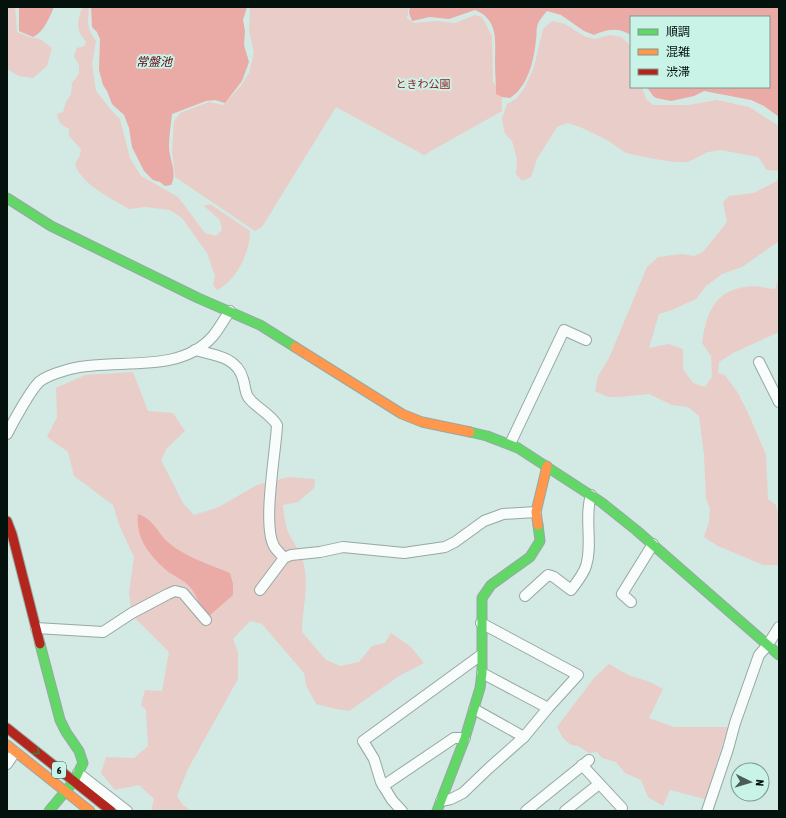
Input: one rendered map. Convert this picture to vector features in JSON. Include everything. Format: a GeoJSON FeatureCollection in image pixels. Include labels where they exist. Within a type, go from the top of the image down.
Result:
{"type":"FeatureCollection","features":[{"type":"Feature","properties":{"kind":"street"},"geometry":{"type":"LineString","coordinates":[[7,198],[51,226],[198,298],[260,325],[349,379],[402,414],[422,422],[487,436],[510,444],[591,495],[631,525],[779,655]]}},
{"type":"Feature","properties":{"kind":"street"},"geometry":{"type":"LineString","coordinates":[[7,434],[39,382],[51,376],[75,368],[94,364],[134,364],[170,360],[195,350],[212,336],[230,311]]}},
{"type":"Feature","properties":{"kind":"street"},"geometry":{"type":"LineString","coordinates":[[510,444],[564,330],[586,340]]}},
{"type":"Feature","properties":{"kind":"street"},"geometry":{"type":"LineString","coordinates":[[195,350],[230,360],[239,367],[247,395],[254,404],[274,420],[277,425],[270,498],[270,523],[274,545],[284,558]]}},
{"type":"Feature","properties":{"kind":"street"},"geometry":{"type":"LineString","coordinates":[[759,362],[779,402]]}},
{"type":"Feature","properties":{"kind":"street"},"geometry":{"type":"LineString","coordinates":[[437,811],[465,738],[474,709],[482,673],[480,655],[482,598],[491,585],[530,557],[540,541],[536,512],[547,466]]}},
{"type":"Feature","properties":{"kind":"street"},"geometry":{"type":"LineString","coordinates":[[525,596],[548,575],[554,577],[571,590],[582,576],[586,565],[588,549],[588,511],[591,495]]}},
{"type":"Feature","properties":{"kind":"street"},"geometry":{"type":"LineString","coordinates":[[260,590],[284,558],[291,555],[320,552],[343,547],[404,553],[445,547],[456,542],[484,521],[502,514],[536,512]]}},
{"type":"Feature","properties":{"kind":"street"},"geometry":{"type":"LineString","coordinates":[[7,521],[60,720],[79,751],[82,763],[76,777],[50,811]]}},
{"type":"Feature","properties":{"kind":"street"},"geometry":{"type":"LineString","coordinates":[[631,602],[622,594],[653,544]]}},
{"type":"Feature","properties":{"kind":"street"},"geometry":{"type":"LineString","coordinates":[[36,628],[102,632],[132,613],[175,591],[183,593],[206,620]]}},
{"type":"Feature","properties":{"kind":"street"},"geometry":{"type":"LineString","coordinates":[[441,801],[451,799],[464,793],[489,768],[524,737],[578,675],[481,623]]}},
{"type":"Feature","properties":{"kind":"street"},"geometry":{"type":"LineString","coordinates":[[707,811],[728,749],[735,723],[759,655],[767,646],[779,627]]}},
{"type":"Feature","properties":{"kind":"street"},"geometry":{"type":"LineString","coordinates":[[402,811],[392,800],[381,782],[374,759],[363,741],[480,655]]}},
{"type":"Feature","properties":{"kind":"street"},"geometry":{"type":"LineString","coordinates":[[482,673],[548,708]]}},
{"type":"Feature","properties":{"kind":"street"},"geometry":{"type":"LineString","coordinates":[[474,709],[524,737]]}},
{"type":"Feature","properties":{"kind":"street","name":"6"},"geometry":{"type":"LineString","coordinates":[[7,728],[76,777],[111,811]]}},
{"type":"Feature","properties":{"kind":"street"},"geometry":{"type":"LineString","coordinates":[[384,786],[454,738],[465,738]]}},
{"type":"Feature","properties":{"kind":"street"},"geometry":{"type":"LineString","coordinates":[[7,764],[11,749]]}},
{"type":"Feature","properties":{"kind":"street","name":"6"},"geometry":{"type":"LineString","coordinates":[[11,749],[90,811]]}},
{"type":"Feature","properties":{"kind":"street"},"geometry":{"type":"LineString","coordinates":[[526,811],[585,762],[599,784],[622,808]]}},
{"type":"Feature","properties":{"kind":"street"},"geometry":{"type":"LineString","coordinates":[[76,777],[127,811]]}},
{"type":"Feature","properties":{"kind":"street"},"geometry":{"type":"LineString","coordinates":[[565,811],[599,784]]}},
{"type":"Feature","properties":{"kind":"green space"},"geometry":{"type":"Polygon","coordinates":[[[7,7],[15,7],[17,32],[29,37],[40,39],[52,48],[47,66],[33,78],[19,76],[7,69],[7,7]]]}},
{"type":"Feature","properties":{"kind":"green space"},"geometry":{"type":"Polygon","coordinates":[[[88,7],[89,10],[89,26],[91,34],[96,41],[92,64],[96,91],[120,119],[130,158],[141,176],[178,197],[205,233],[216,236],[222,230],[220,220],[204,206],[210,204],[250,231],[248,248],[241,265],[231,280],[217,290],[213,285],[215,276],[207,253],[182,218],[170,210],[145,207],[129,209],[106,196],[90,184],[78,171],[75,164],[80,155],[81,149],[69,136],[69,129],[58,120],[57,114],[63,112],[66,102],[71,94],[72,83],[79,74],[79,65],[74,56],[77,48],[84,46],[86,42],[80,34],[78,27],[81,10],[88,7]]]}},
{"type":"Feature","properties":{"kind":"green space","name":"ときわ公園"},"geometry":{"type":"Polygon","coordinates":[[[250,7],[409,7],[407,18],[414,23],[437,21],[455,23],[475,15],[482,17],[492,36],[493,82],[502,94],[502,111],[424,155],[336,107],[262,227],[255,231],[175,177],[172,151],[174,121],[180,113],[209,102],[223,105],[240,87],[249,73],[254,53],[249,31],[250,7]]]}},
{"type":"Feature","properties":{"kind":"green space"},"geometry":{"type":"Polygon","coordinates":[[[552,21],[565,24],[584,36],[594,39],[610,35],[621,37],[630,45],[630,88],[642,88],[646,99],[653,105],[689,105],[717,100],[749,107],[779,126],[779,171],[767,170],[758,157],[721,150],[708,152],[688,162],[674,162],[626,153],[607,140],[580,127],[567,123],[557,127],[537,159],[531,177],[522,181],[516,174],[517,159],[512,141],[505,134],[502,119],[507,104],[517,98],[525,87],[534,67],[543,29],[552,21]]]}},
{"type":"Feature","properties":{"kind":"green space"},"geometry":{"type":"Polygon","coordinates":[[[779,173],[779,241],[742,267],[722,274],[706,286],[696,299],[659,314],[649,348],[668,344],[683,349],[683,369],[693,383],[705,387],[712,377],[711,356],[702,343],[706,324],[713,307],[725,294],[733,290],[751,286],[775,289],[779,277],[779,332],[733,353],[719,362],[718,373],[725,375],[738,393],[766,455],[768,499],[776,505],[779,518],[779,565],[763,565],[718,546],[704,537],[709,522],[710,508],[706,499],[704,455],[699,416],[688,407],[672,405],[649,394],[608,397],[595,391],[598,376],[609,358],[647,267],[658,257],[682,254],[694,256],[703,252],[727,222],[723,202],[729,196],[754,193],[777,181],[779,173]]]}},
{"type":"Feature","properties":{"kind":"green space"},"geometry":{"type":"Polygon","coordinates":[[[133,372],[148,411],[173,413],[185,431],[167,448],[161,460],[183,503],[194,515],[219,507],[257,485],[289,477],[315,479],[314,488],[298,502],[283,505],[287,529],[304,565],[306,591],[302,632],[326,660],[340,666],[359,662],[372,646],[385,643],[391,633],[411,647],[424,663],[399,676],[349,711],[336,709],[316,704],[306,685],[304,673],[262,624],[250,621],[233,639],[238,652],[238,679],[188,769],[177,796],[182,804],[191,811],[151,811],[154,799],[139,785],[115,790],[101,773],[106,757],[134,758],[148,746],[146,710],[141,705],[145,690],[162,691],[169,652],[132,615],[129,593],[134,557],[120,527],[113,505],[74,476],[68,452],[47,437],[57,417],[56,388],[85,375],[133,372]]]}},
{"type":"Feature","properties":{"kind":"green space"},"geometry":{"type":"Polygon","coordinates":[[[609,664],[628,675],[650,682],[663,689],[649,718],[674,727],[728,727],[705,799],[670,790],[663,806],[648,797],[641,780],[625,773],[616,762],[602,758],[597,752],[589,753],[578,746],[571,745],[563,738],[557,727],[594,678],[609,664]]]}},
{"type":"Feature","properties":{"kind":"water"},"geometry":{"type":"Polygon","coordinates":[[[19,7],[54,7],[43,28],[33,37],[19,31],[19,7]]]}},
{"type":"Feature","properties":{"kind":"water","name":"常盤池"},"geometry":{"type":"Polygon","coordinates":[[[91,7],[247,7],[243,20],[245,31],[244,45],[249,62],[242,81],[225,103],[215,100],[206,101],[172,114],[169,151],[174,176],[171,185],[165,186],[160,182],[153,180],[144,171],[132,147],[129,128],[124,115],[112,104],[103,85],[99,70],[100,39],[97,32],[92,27],[91,7]]]}},
{"type":"Feature","properties":{"kind":"water"},"geometry":{"type":"Polygon","coordinates":[[[410,7],[779,7],[779,117],[764,106],[751,100],[704,91],[694,96],[671,101],[656,98],[648,88],[770,88],[770,16],[630,16],[630,34],[622,31],[612,30],[603,31],[594,35],[584,31],[561,15],[547,11],[538,25],[534,56],[526,80],[510,98],[502,97],[496,94],[494,32],[492,25],[483,14],[475,10],[449,19],[430,17],[412,21],[409,13],[410,7]]]}},
{"type":"Feature","properties":{"kind":"water"},"geometry":{"type":"Polygon","coordinates":[[[138,514],[148,520],[169,543],[183,553],[230,573],[233,584],[233,595],[209,616],[204,615],[198,599],[191,588],[163,567],[146,547],[139,532],[138,514]]]}},
{"type":"Feature","properties":{"kind":"traffic: fast"},"geometry":{"type":"LineString","coordinates":[[7,198],[51,226],[198,298],[260,325],[295,347]]}},
{"type":"Feature","properties":{"kind":"traffic: fast"},"geometry":{"type":"LineString","coordinates":[[470,432],[487,436],[518,448],[601,502],[636,530],[779,655]]}},
{"type":"Feature","properties":{"kind":"traffic: fast"},"geometry":{"type":"LineString","coordinates":[[437,811],[465,738],[480,688],[482,673],[482,598],[491,585],[530,557],[540,541],[538,525]]}},
{"type":"Feature","properties":{"kind":"traffic: fast"},"geometry":{"type":"LineString","coordinates":[[40,644],[60,720],[79,751],[83,763],[74,781],[49,811]]}},
{"type":"Feature","properties":{"kind":"traffic: slow"},"geometry":{"type":"LineString","coordinates":[[295,347],[402,414],[422,422],[470,432]]}},
{"type":"Feature","properties":{"kind":"traffic: slow"},"geometry":{"type":"LineString","coordinates":[[538,525],[536,512],[547,466]]}},
{"type":"Feature","properties":{"kind":"traffic: slow"},"geometry":{"type":"LineString","coordinates":[[7,745],[90,811]]}},
{"type":"Feature","properties":{"kind":"traffic: jam"},"geometry":{"type":"LineString","coordinates":[[7,521],[12,534],[40,644]]}},
{"type":"Feature","properties":{"kind":"traffic: jam"},"geometry":{"type":"LineString","coordinates":[[7,728],[111,811]]}}]}
